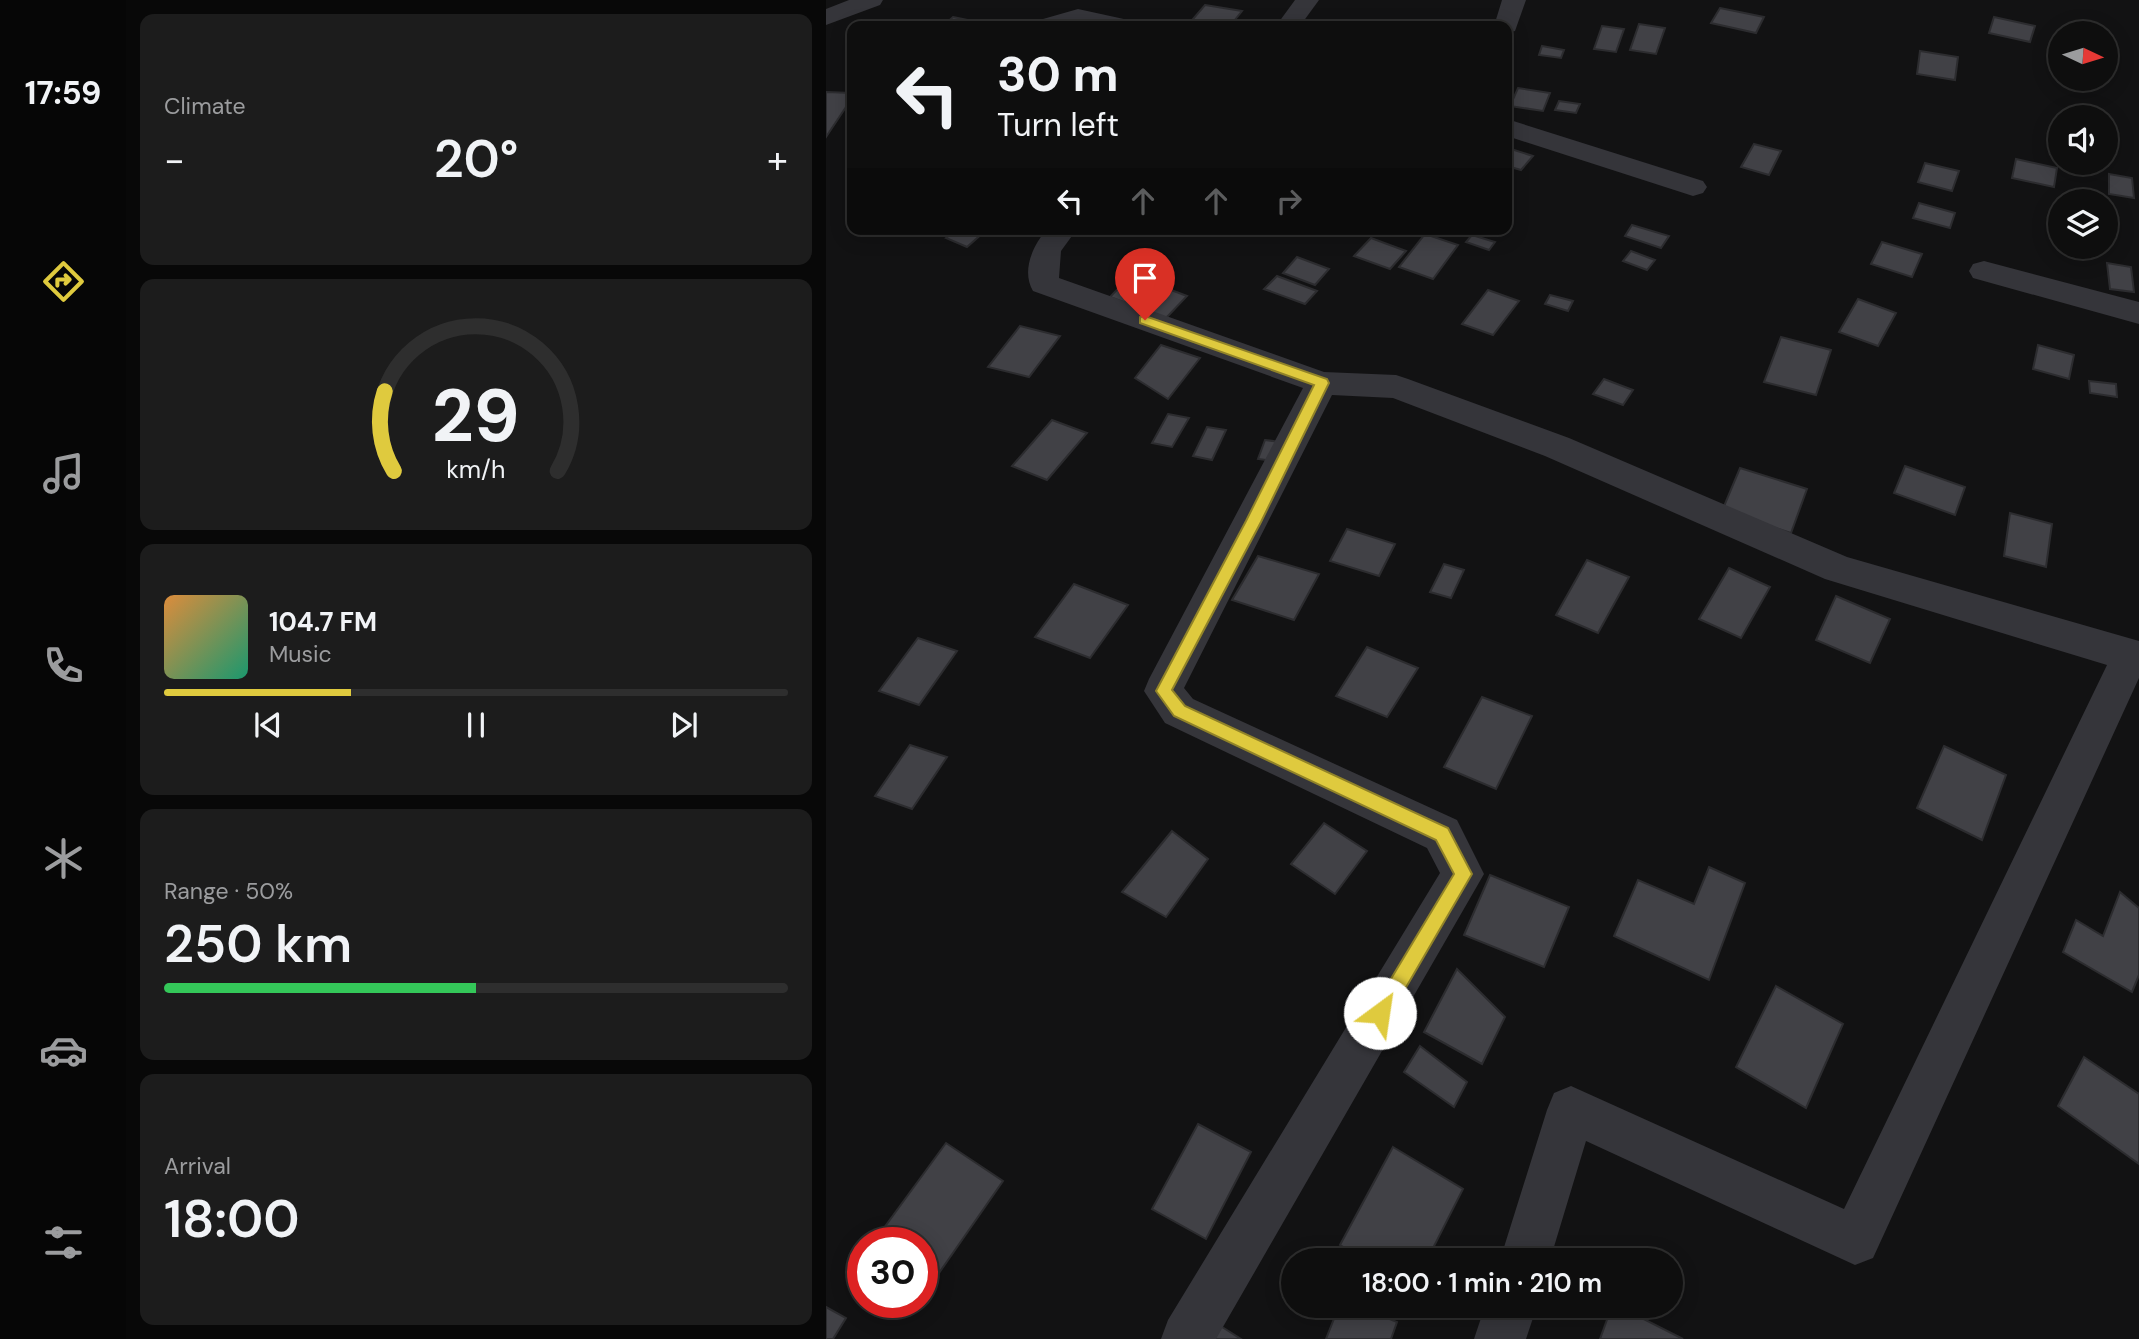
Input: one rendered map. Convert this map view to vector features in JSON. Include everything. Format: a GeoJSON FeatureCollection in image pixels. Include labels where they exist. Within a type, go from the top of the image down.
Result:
{"type":"FeatureCollection","features":[{"type":"Feature","properties":{"kind":"street"},"geometry":{"type":"LineString","coordinates":[[833,15],[870,0]]}},
{"type":"Feature","properties":{"kind":"street"},"geometry":{"type":"LineString","coordinates":[[1292,21],[1307,0]]}},
{"type":"Feature","properties":{"kind":"street"},"geometry":{"type":"LineString","coordinates":[[1508,21],[1514,0]]}},
{"type":"Feature","properties":{"kind":"street"},"geometry":{"type":"LineString","coordinates":[[833,15],[853,21]]}},
{"type":"Feature","properties":{"kind":"street"},"geometry":{"type":"LineString","coordinates":[[1062,21],[1078,16],[1101,21]]}},
{"type":"Feature","properties":{"kind":"street"},"geometry":{"type":"LineString","coordinates":[[1512,129],[1693,187]]}},
{"type":"Feature","properties":{"kind":"street"},"geometry":{"type":"LineString","coordinates":[[1058,235],[1046,249],[1044,284],[1322,383],[1396,387],[1557,447],[1838,569],[2135,657],[1855,1240],[1571,1110],[1529,1248]]}},
{"type":"Feature","properties":{"kind":"street"},"geometry":{"type":"LineString","coordinates":[[1984,271],[2139,313]]}},
{"type":"Feature","properties":{"kind":"street"},"geometry":{"type":"LineString","coordinates":[[1187,1339],[1463,874],[1442,834],[1179,711],[1164,691],[1322,383]]}},
{"type":"Feature","properties":{"kind":"street"},"geometry":{"type":"LineString","coordinates":[[1500,1339],[1507,1318]]}},
{"type":"Feature","properties":{"kind":"building"},"geometry":{"type":"Polygon","coordinates":[[[1205,5],[1242,11],[1234,21],[1191,21],[1205,5]]]}},
{"type":"Feature","properties":{"kind":"building"},"geometry":{"type":"Polygon","coordinates":[[[1720,8],[1764,17],[1756,33],[1711,23],[1720,8]]]}},
{"type":"Feature","properties":{"kind":"building"},"geometry":{"type":"Polygon","coordinates":[[[953,17],[973,21],[949,21],[953,17]]]}},
{"type":"Feature","properties":{"kind":"building"},"geometry":{"type":"Polygon","coordinates":[[[1994,17],[2035,26],[2030,42],[1989,33],[1994,17]]]}},
{"type":"Feature","properties":{"kind":"building"},"geometry":{"type":"Polygon","coordinates":[[[1639,24],[1665,28],[1656,54],[1630,50],[1639,24]]]}},
{"type":"Feature","properties":{"kind":"building"},"geometry":{"type":"Polygon","coordinates":[[[1602,26],[1624,29],[1616,52],[1594,49],[1602,26]]]}},
{"type":"Feature","properties":{"kind":"building"},"geometry":{"type":"Polygon","coordinates":[[[1542,46],[1564,50],[1561,58],[1539,55],[1542,46]]]}},
{"type":"Feature","properties":{"kind":"building"},"geometry":{"type":"Polygon","coordinates":[[[1920,51],[1958,57],[1955,80],[1917,74],[1920,51]]]}},
{"type":"Feature","properties":{"kind":"building"},"geometry":{"type":"Polygon","coordinates":[[[1518,88],[1550,93],[1543,111],[1512,106],[1518,88]]]}},
{"type":"Feature","properties":{"kind":"building"},"geometry":{"type":"Polygon","coordinates":[[[826,92],[847,93],[847,106],[826,137],[826,92]]]}},
{"type":"Feature","properties":{"kind":"building"},"geometry":{"type":"Polygon","coordinates":[[[1559,101],[1580,104],[1576,113],[1555,110],[1559,101]]]}},
{"type":"Feature","properties":{"kind":"building"},"geometry":{"type":"Polygon","coordinates":[[[1754,144],[1781,151],[1769,175],[1741,167],[1754,144]]]}},
{"type":"Feature","properties":{"kind":"building"},"geometry":{"type":"Polygon","coordinates":[[[1512,149],[1533,156],[1521,170],[1512,167],[1512,149]]]}},
{"type":"Feature","properties":{"kind":"building"},"geometry":{"type":"Polygon","coordinates":[[[2016,159],[2048,166],[2048,175],[2056,175],[2054,187],[2012,178],[2016,159]]]}},
{"type":"Feature","properties":{"kind":"building"},"geometry":{"type":"Polygon","coordinates":[[[1925,163],[1959,171],[1952,191],[1918,182],[1925,163]]]}},
{"type":"Feature","properties":{"kind":"building"},"geometry":{"type":"Polygon","coordinates":[[[2109,175],[2132,178],[2134,198],[2118,195],[2118,189],[2109,189],[2109,175]]]}},
{"type":"Feature","properties":{"kind":"building"},"geometry":{"type":"Polygon","coordinates":[[[1919,203],[1955,213],[1950,228],[1913,218],[1919,203]]]}},
{"type":"Feature","properties":{"kind":"building"},"geometry":{"type":"Polygon","coordinates":[[[1632,225],[1669,236],[1661,248],[1625,236],[1632,225]]]}},
{"type":"Feature","properties":{"kind":"building"},"geometry":{"type":"Polygon","coordinates":[[[950,235],[981,235],[967,247],[946,238],[950,235]]]}},
{"type":"Feature","properties":{"kind":"building"},"geometry":{"type":"Polygon","coordinates":[[[1424,235],[1458,245],[1433,279],[1399,267],[1424,235]]]}},
{"type":"Feature","properties":{"kind":"building"},"geometry":{"type":"Polygon","coordinates":[[[1472,235],[1495,242],[1489,250],[1466,242],[1472,235]]]}},
{"type":"Feature","properties":{"kind":"building"},"geometry":{"type":"Polygon","coordinates":[[[1371,238],[1406,251],[1390,269],[1354,256],[1371,238]]]}},
{"type":"Feature","properties":{"kind":"building"},"geometry":{"type":"Polygon","coordinates":[[[1882,242],[1922,254],[1912,277],[1871,264],[1882,242]]]}},
{"type":"Feature","properties":{"kind":"building"},"geometry":{"type":"Polygon","coordinates":[[[1631,251],[1655,260],[1647,270],[1623,261],[1631,251]]]}},
{"type":"Feature","properties":{"kind":"building"},"geometry":{"type":"Polygon","coordinates":[[[1297,257],[1329,269],[1315,285],[1283,273],[1297,257]]]}},
{"type":"Feature","properties":{"kind":"building"},"geometry":{"type":"Polygon","coordinates":[[[2107,263],[2131,267],[2134,292],[2110,289],[2107,263]]]}},
{"type":"Feature","properties":{"kind":"building"},"geometry":{"type":"Polygon","coordinates":[[[1131,275],[1187,296],[1166,318],[1110,297],[1131,275]]]}},
{"type":"Feature","properties":{"kind":"building"},"geometry":{"type":"Polygon","coordinates":[[[1277,276],[1317,291],[1305,304],[1264,289],[1277,276]]]}},
{"type":"Feature","properties":{"kind":"building"},"geometry":{"type":"Polygon","coordinates":[[[1488,290],[1519,301],[1493,335],[1462,324],[1488,290]]]}},
{"type":"Feature","properties":{"kind":"building"},"geometry":{"type":"Polygon","coordinates":[[[1550,295],[1573,301],[1568,311],[1545,304],[1550,295]]]}},
{"type":"Feature","properties":{"kind":"building"},"geometry":{"type":"Polygon","coordinates":[[[1858,299],[1896,313],[1878,346],[1839,332],[1858,299]]]}},
{"type":"Feature","properties":{"kind":"building"},"geometry":{"type":"Polygon","coordinates":[[[1020,326],[1060,336],[1029,377],[988,367],[1020,326]]]}},
{"type":"Feature","properties":{"kind":"building"},"geometry":{"type":"Polygon","coordinates":[[[1781,337],[1831,350],[1816,395],[1764,382],[1781,337]]]}},
{"type":"Feature","properties":{"kind":"building"},"geometry":{"type":"Polygon","coordinates":[[[1161,345],[1200,358],[1168,399],[1135,378],[1161,345]]]}},
{"type":"Feature","properties":{"kind":"building"},"geometry":{"type":"Polygon","coordinates":[[[2038,345],[2074,355],[2069,379],[2033,369],[2038,345]]]}},
{"type":"Feature","properties":{"kind":"building"},"geometry":{"type":"Polygon","coordinates":[[[1604,379],[1633,390],[1623,405],[1593,394],[1604,379]]]}},
{"type":"Feature","properties":{"kind":"building"},"geometry":{"type":"Polygon","coordinates":[[[2089,381],[2116,384],[2117,397],[2090,393],[2089,381]]]}},
{"type":"Feature","properties":{"kind":"building"},"geometry":{"type":"Polygon","coordinates":[[[1168,414],[1189,418],[1172,447],[1152,443],[1168,414]]]}},
{"type":"Feature","properties":{"kind":"building"},"geometry":{"type":"Polygon","coordinates":[[[1052,420],[1087,433],[1047,480],[1012,466],[1052,420]]]}},
{"type":"Feature","properties":{"kind":"building"},"geometry":{"type":"Polygon","coordinates":[[[1207,427],[1226,430],[1212,460],[1193,456],[1207,427]]]}},
{"type":"Feature","properties":{"kind":"building"},"geometry":{"type":"Polygon","coordinates":[[[1265,440],[1281,442],[1275,461],[1258,459],[1265,440]]]}},
{"type":"Feature","properties":{"kind":"building"},"geometry":{"type":"Polygon","coordinates":[[[1905,466],[1965,487],[1955,515],[1894,493],[1905,466]]]}},
{"type":"Feature","properties":{"kind":"building"},"geometry":{"type":"Polygon","coordinates":[[[1740,468],[1807,489],[1791,533],[1722,511],[1740,468]]]}},
{"type":"Feature","properties":{"kind":"building"},"geometry":{"type":"Polygon","coordinates":[[[2010,513],[2052,524],[2046,567],[2004,556],[2010,513]]]}},
{"type":"Feature","properties":{"kind":"building"},"geometry":{"type":"Polygon","coordinates":[[[1347,529],[1395,544],[1379,576],[1330,561],[1347,529]]]}},
{"type":"Feature","properties":{"kind":"building"},"geometry":{"type":"Polygon","coordinates":[[[1258,556],[1319,574],[1294,620],[1232,600],[1258,556]]]}},
{"type":"Feature","properties":{"kind":"building"},"geometry":{"type":"Polygon","coordinates":[[[1587,560],[1629,577],[1598,633],[1556,615],[1587,560]]]}},
{"type":"Feature","properties":{"kind":"building"},"geometry":{"type":"Polygon","coordinates":[[[1444,564],[1464,570],[1451,598],[1430,592],[1444,564]]]}},
{"type":"Feature","properties":{"kind":"building"},"geometry":{"type":"Polygon","coordinates":[[[1729,568],[1770,587],[1741,638],[1699,619],[1729,568]]]}},
{"type":"Feature","properties":{"kind":"building"},"geometry":{"type":"Polygon","coordinates":[[[1074,584],[1128,605],[1090,658],[1035,637],[1074,584]]]}},
{"type":"Feature","properties":{"kind":"building"},"geometry":{"type":"Polygon","coordinates":[[[1836,596],[1890,619],[1870,663],[1816,640],[1836,596]]]}},
{"type":"Feature","properties":{"kind":"building"},"geometry":{"type":"Polygon","coordinates":[[[918,638],[957,651],[919,705],[879,691],[918,638]]]}},
{"type":"Feature","properties":{"kind":"building"},"geometry":{"type":"Polygon","coordinates":[[[1367,647],[1418,668],[1387,717],[1336,696],[1367,647]]]}},
{"type":"Feature","properties":{"kind":"building"},"geometry":{"type":"Polygon","coordinates":[[[1482,697],[1532,716],[1496,789],[1444,767],[1482,697]]]}},
{"type":"Feature","properties":{"kind":"building"},"geometry":{"type":"Polygon","coordinates":[[[910,745],[947,757],[912,809],[875,796],[910,745]]]}},
{"type":"Feature","properties":{"kind":"building"},"geometry":{"type":"Polygon","coordinates":[[[1944,746],[2006,775],[1982,840],[1917,808],[1944,746]]]}},
{"type":"Feature","properties":{"kind":"building"},"geometry":{"type":"Polygon","coordinates":[[[1324,823],[1367,851],[1335,894],[1291,864],[1324,823]]]}},
{"type":"Feature","properties":{"kind":"building"},"geometry":{"type":"Polygon","coordinates":[[[1172,831],[1208,859],[1166,917],[1122,892],[1172,831]]]}},
{"type":"Feature","properties":{"kind":"building"},"geometry":{"type":"Polygon","coordinates":[[[1709,867],[1745,883],[1709,980],[1614,936],[1638,880],[1694,904],[1709,867]]]}},
{"type":"Feature","properties":{"kind":"building"},"geometry":{"type":"Polygon","coordinates":[[[1490,875],[1569,907],[1544,967],[1464,935],[1490,875]]]}},
{"type":"Feature","properties":{"kind":"building"},"geometry":{"type":"Polygon","coordinates":[[[2120,892],[2139,908],[2139,975],[2132,992],[2063,952],[2076,920],[2103,936],[2120,892]]]}},
{"type":"Feature","properties":{"kind":"building"},"geometry":{"type":"Polygon","coordinates":[[[1457,969],[1505,1017],[1482,1064],[1424,1032],[1457,969]]]}},
{"type":"Feature","properties":{"kind":"building"},"geometry":{"type":"Polygon","coordinates":[[[1776,986],[1843,1024],[1806,1108],[1736,1067],[1776,986]]]}},
{"type":"Feature","properties":{"kind":"building"},"geometry":{"type":"Polygon","coordinates":[[[1420,1046],[1467,1082],[1454,1107],[1404,1072],[1420,1046]]]}},
{"type":"Feature","properties":{"kind":"building"},"geometry":{"type":"Polygon","coordinates":[[[2084,1057],[2139,1094],[2139,1164],[2058,1106],[2084,1057]]]}},
{"type":"Feature","properties":{"kind":"building"},"geometry":{"type":"Polygon","coordinates":[[[1198,1124],[1251,1152],[1206,1239],[1152,1209],[1198,1124]]]}},
{"type":"Feature","properties":{"kind":"building"},"geometry":{"type":"Polygon","coordinates":[[[946,1143],[1003,1181],[939,1273],[938,1227],[885,1227],[946,1143]]]}},
{"type":"Feature","properties":{"kind":"building"},"geometry":{"type":"Polygon","coordinates":[[[1393,1147],[1463,1189],[1433,1248],[1345,1248],[1340,1245],[1393,1147]]]}},
{"type":"Feature","properties":{"kind":"building"},"geometry":{"type":"Polygon","coordinates":[[[826,1307],[846,1318],[833,1339],[826,1339],[826,1307]]]}},
{"type":"Feature","properties":{"kind":"building"},"geometry":{"type":"Polygon","coordinates":[[[1334,1318],[1387,1318],[1397,1322],[1391,1339],[1326,1339],[1334,1318]]]}},
{"type":"Feature","properties":{"kind":"building"},"geometry":{"type":"Polygon","coordinates":[[[1608,1318],[1642,1318],[1683,1339],[1600,1339],[1608,1318]]]}},
{"type":"Feature","properties":{"kind":"building"},"geometry":{"type":"Polygon","coordinates":[[[1219,1325],[1241,1339],[1211,1339],[1219,1325]]]}},
{"type":"Feature","properties":{"kind":"route"},"geometry":{"type":"LineString","coordinates":[[1145,320],[1322,383],[1164,691],[1179,711],[1442,834],[1463,874],[1380,1013]]}}]}
